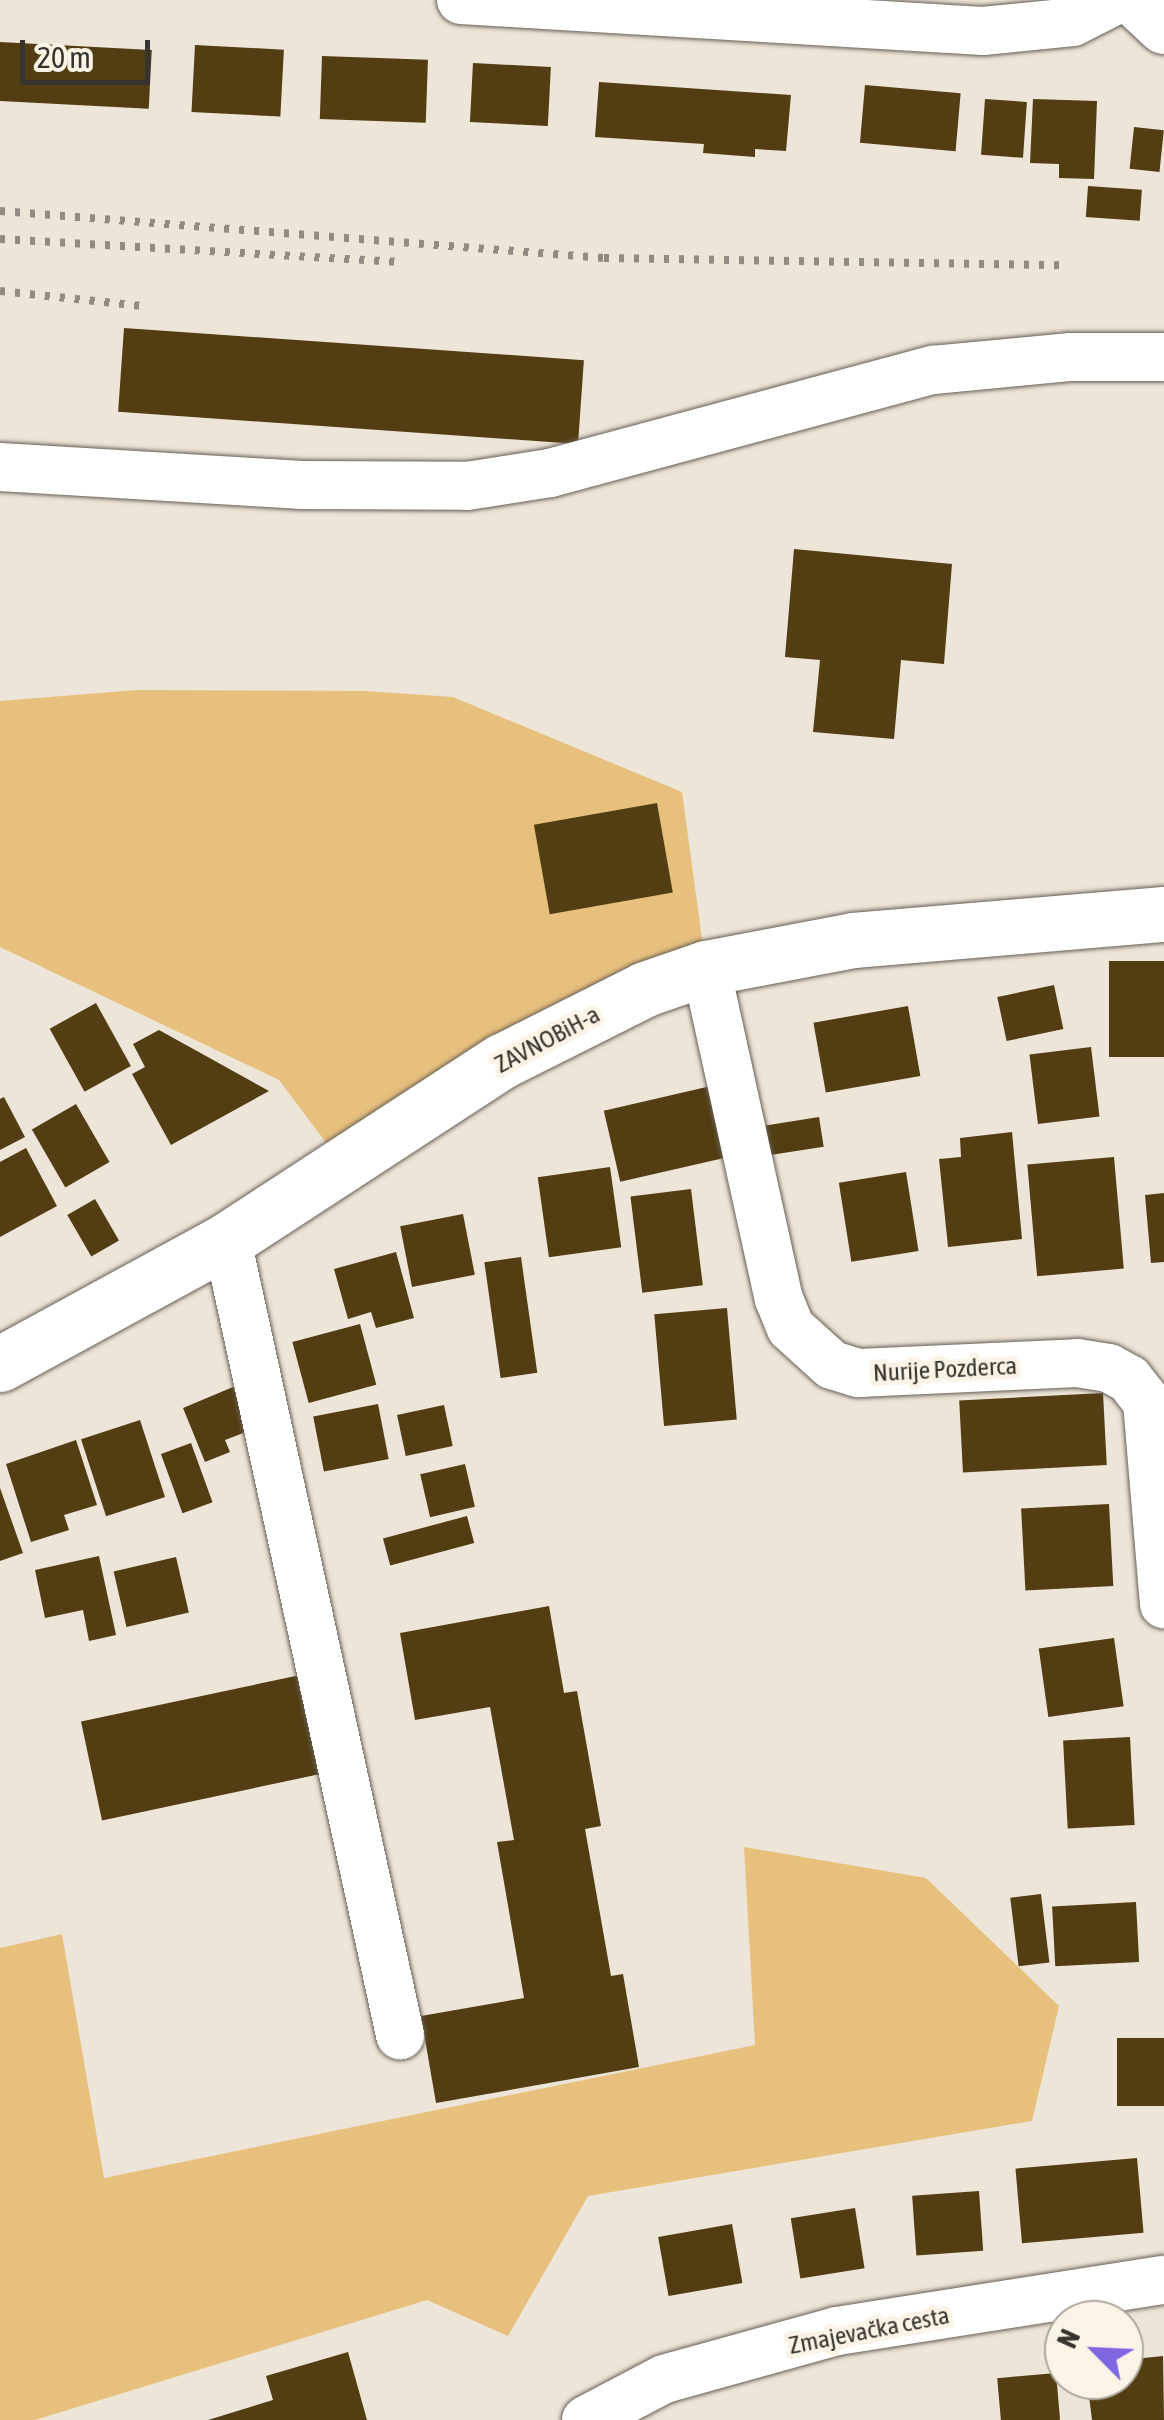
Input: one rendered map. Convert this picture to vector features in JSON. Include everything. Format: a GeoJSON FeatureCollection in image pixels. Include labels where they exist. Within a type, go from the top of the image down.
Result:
{"type":"FeatureCollection","features":[{"type":"Feature","properties":{"kind":"main road"},"geometry":{"type":"LineString","coordinates":[[1136,0],[1164,26]]}},
{"type":"Feature","properties":{"kind":"main road","name":"ZAVNOBiH-a"},"geometry":{"type":"LineString","coordinates":[[0,1364],[227,1240],[502,1061],[590,1014],[706,968],[853,940],[1164,914]]}},
{"type":"Feature","properties":{"kind":"street"},"geometry":{"type":"LineString","coordinates":[[461,0],[983,31],[1073,22],[1116,0]]}},
{"type":"Feature","properties":{"kind":"street"},"geometry":{"type":"LineString","coordinates":[[0,468],[302,485],[466,486],[550,472],[933,370],[1071,357],[1164,357]]}},
{"type":"Feature","properties":{"kind":"street","name":"Nurije Pozderca"},"geometry":{"type":"LineString","coordinates":[[706,968],[779,1299],[791,1328],[832,1365],[859,1373],[1077,1363],[1110,1368],[1129,1378],[1147,1402],[1164,1604]]}},
{"type":"Feature","properties":{"kind":"street"},"geometry":{"type":"LineString","coordinates":[[227,1240],[400,2035]]}},
{"type":"Feature","properties":{"kind":"street","name":"Zmajevačka cesta"},"geometry":{"type":"LineString","coordinates":[[598,2417],[664,2379],[838,2331],[1164,2280]]}},
{"type":"Feature","properties":{"kind":"shaded area"},"geometry":{"type":"Polygon","coordinates":[[[137,690],[365,691],[453,697],[682,792],[706,968],[345,1168],[279,1080],[0,947],[0,701],[137,690]]]}},
{"type":"Feature","properties":{"kind":"shaded area"},"geometry":{"type":"Polygon","coordinates":[[[744,1847],[926,1878],[1059,2006],[1032,2121],[588,2196],[508,2336],[427,2300],[35,2420],[0,2420],[0,1948],[62,1934],[104,2178],[755,2045],[744,1847]]]}},
{"type":"Feature","properties":{"kind":"building"},"geometry":{"type":"Polygon","coordinates":[[[0,42],[152,50],[149,109],[0,101],[0,42]]]}},
{"type":"Feature","properties":{"kind":"building"},"geometry":{"type":"Polygon","coordinates":[[[195,45],[284,50],[280,117],[191,112],[195,45]]]}},
{"type":"Feature","properties":{"kind":"building"},"geometry":{"type":"Polygon","coordinates":[[[322,56],[428,60],[426,123],[320,119],[322,56]]]}},
{"type":"Feature","properties":{"kind":"building"},"geometry":{"type":"Polygon","coordinates":[[[473,63],[551,67],[548,126],[470,122],[473,63]]]}},
{"type":"Feature","properties":{"kind":"building"},"geometry":{"type":"Polygon","coordinates":[[[599,82],[791,95],[786,151],[755,149],[755,157],[703,153],[704,144],[595,137],[599,82]]]}},
{"type":"Feature","properties":{"kind":"building"},"geometry":{"type":"Polygon","coordinates":[[[865,85],[961,93],[956,151],[860,143],[865,85]]]}},
{"type":"Feature","properties":{"kind":"building"},"geometry":{"type":"Polygon","coordinates":[[[985,99],[1027,102],[1023,158],[981,155],[985,99]]]}},
{"type":"Feature","properties":{"kind":"building"},"geometry":{"type":"Polygon","coordinates":[[[1033,99],[1097,101],[1094,179],[1059,178],[1059,164],[1030,163],[1033,99]]]}},
{"type":"Feature","properties":{"kind":"building"},"geometry":{"type":"Polygon","coordinates":[[[1134,127],[1164,130],[1159,172],[1130,169],[1134,127]]]}},
{"type":"Feature","properties":{"kind":"building"},"geometry":{"type":"Polygon","coordinates":[[[1088,186],[1142,190],[1140,221],[1086,217],[1088,186]]]}},
{"type":"Feature","properties":{"kind":"building"},"geometry":{"type":"Polygon","coordinates":[[[124,328],[584,360],[578,444],[118,412],[124,328]]]}},
{"type":"Feature","properties":{"kind":"building"},"geometry":{"type":"Polygon","coordinates":[[[794,549],[952,564],[944,664],[901,660],[894,739],[813,732],[820,660],[785,657],[794,549]]]}},
{"type":"Feature","properties":{"kind":"building"},"geometry":{"type":"Polygon","coordinates":[[[657,803],[673,893],[550,914],[534,825],[657,803]]]}},
{"type":"Feature","properties":{"kind":"building"},"geometry":{"type":"Polygon","coordinates":[[[1109,961],[1164,961],[1164,1057],[1109,1057],[1109,961]]]}},
{"type":"Feature","properties":{"kind":"building"},"geometry":{"type":"Polygon","coordinates":[[[1054,985],[1063,1029],[1007,1041],[997,997],[1054,985]]]}},
{"type":"Feature","properties":{"kind":"building"},"geometry":{"type":"Polygon","coordinates":[[[96,1003],[131,1066],[85,1092],[50,1029],[96,1003]]]}},
{"type":"Feature","properties":{"kind":"building"},"geometry":{"type":"Polygon","coordinates":[[[908,1006],[920,1076],[826,1093],[813,1023],[908,1006]]]}},
{"type":"Feature","properties":{"kind":"building"},"geometry":{"type":"Polygon","coordinates":[[[159,1030],[269,1091],[171,1145],[132,1074],[145,1067],[133,1044],[159,1030]]]}},
{"type":"Feature","properties":{"kind":"building"},"geometry":{"type":"Polygon","coordinates":[[[1091,1047],[1100,1116],[1038,1124],[1029,1055],[1091,1047]]]}},
{"type":"Feature","properties":{"kind":"building"},"geometry":{"type":"Polygon","coordinates":[[[711,1086],[727,1157],[620,1182],[604,1111],[711,1086]]]}},
{"type":"Feature","properties":{"kind":"building"},"geometry":{"type":"Polygon","coordinates":[[[4,1097],[25,1137],[0,1150],[0,1099],[4,1097]]]}},
{"type":"Feature","properties":{"kind":"building"},"geometry":{"type":"Polygon","coordinates":[[[76,1104],[110,1162],[65,1188],[32,1130],[76,1104]]]}},
{"type":"Feature","properties":{"kind":"building"},"geometry":{"type":"Polygon","coordinates":[[[819,1117],[824,1147],[770,1155],[766,1125],[819,1117]]]}},
{"type":"Feature","properties":{"kind":"building"},"geometry":{"type":"Polygon","coordinates":[[[1012,1132],[1022,1239],[948,1247],[939,1159],[961,1157],[960,1138],[1012,1132]]]}},
{"type":"Feature","properties":{"kind":"building"},"geometry":{"type":"Polygon","coordinates":[[[26,1148],[57,1206],[0,1237],[0,1162],[26,1148]]]}},
{"type":"Feature","properties":{"kind":"building"},"geometry":{"type":"Polygon","coordinates":[[[1114,1157],[1124,1269],[1037,1276],[1027,1165],[1114,1157]]]}},
{"type":"Feature","properties":{"kind":"building"},"geometry":{"type":"Polygon","coordinates":[[[610,1167],[621,1247],[549,1257],[538,1177],[610,1167]]]}},
{"type":"Feature","properties":{"kind":"building"},"geometry":{"type":"Polygon","coordinates":[[[906,1172],[919,1251],[851,1262],[839,1183],[906,1172]]]}},
{"type":"Feature","properties":{"kind":"building"},"geometry":{"type":"Polygon","coordinates":[[[691,1189],[703,1285],[642,1293],[630,1196],[691,1189]]]}},
{"type":"Feature","properties":{"kind":"building"},"geometry":{"type":"Polygon","coordinates":[[[1164,1193],[1164,1262],[1151,1263],[1145,1195],[1164,1193]]]}},
{"type":"Feature","properties":{"kind":"building"},"geometry":{"type":"Polygon","coordinates":[[[95,1199],[119,1241],[91,1257],[67,1215],[95,1199]]]}},
{"type":"Feature","properties":{"kind":"building"},"geometry":{"type":"Polygon","coordinates":[[[463,1214],[475,1275],[412,1287],[400,1226],[463,1214]]]}},
{"type":"Feature","properties":{"kind":"building"},"geometry":{"type":"Polygon","coordinates":[[[396,1252],[414,1318],[376,1328],[371,1312],[348,1319],[334,1269],[396,1252]]]}},
{"type":"Feature","properties":{"kind":"building"},"geometry":{"type":"Polygon","coordinates":[[[521,1257],[537,1373],[501,1378],[484,1262],[521,1257]]]}},
{"type":"Feature","properties":{"kind":"building"},"geometry":{"type":"Polygon","coordinates":[[[727,1308],[737,1420],[664,1426],[654,1314],[727,1308]]]}},
{"type":"Feature","properties":{"kind":"building"},"geometry":{"type":"Polygon","coordinates":[[[360,1324],[376,1385],[309,1403],[292,1342],[360,1324]]]}},
{"type":"Feature","properties":{"kind":"building"},"geometry":{"type":"Polygon","coordinates":[[[233,1387],[251,1430],[225,1440],[230,1452],[205,1462],[183,1408],[233,1387]]]}},
{"type":"Feature","properties":{"kind":"building"},"geometry":{"type":"Polygon","coordinates":[[[1103,1393],[1107,1465],[963,1472],[959,1401],[1103,1393]]]}},
{"type":"Feature","properties":{"kind":"building"},"geometry":{"type":"Polygon","coordinates":[[[378,1404],[389,1459],[324,1472],[313,1417],[378,1404]]]}},
{"type":"Feature","properties":{"kind":"building"},"geometry":{"type":"Polygon","coordinates":[[[444,1405],[453,1446],[406,1456],[397,1415],[444,1405]]]}},
{"type":"Feature","properties":{"kind":"building"},"geometry":{"type":"Polygon","coordinates":[[[140,1420],[165,1497],[106,1516],[81,1439],[140,1420]]]}},
{"type":"Feature","properties":{"kind":"building"},"geometry":{"type":"Polygon","coordinates":[[[76,1440],[97,1505],[64,1515],[69,1530],[31,1542],[6,1464],[76,1440]]]}},
{"type":"Feature","properties":{"kind":"building"},"geometry":{"type":"Polygon","coordinates":[[[191,1443],[213,1502],[182,1513],[161,1454],[191,1443]]]}},
{"type":"Feature","properties":{"kind":"building"},"geometry":{"type":"Polygon","coordinates":[[[465,1464],[475,1507],[430,1517],[420,1474],[465,1464]]]}},
{"type":"Feature","properties":{"kind":"building"},"geometry":{"type":"Polygon","coordinates":[[[0,1488],[23,1553],[0,1561],[0,1488]]]}},
{"type":"Feature","properties":{"kind":"building"},"geometry":{"type":"Polygon","coordinates":[[[1109,1504],[1113,1586],[1025,1590],[1021,1509],[1109,1504]]]}},
{"type":"Feature","properties":{"kind":"building"},"geometry":{"type":"Polygon","coordinates":[[[467,1516],[474,1543],[390,1566],[383,1539],[467,1516]]]}},
{"type":"Feature","properties":{"kind":"building"},"geometry":{"type":"Polygon","coordinates":[[[99,1556],[116,1635],[89,1641],[83,1610],[45,1618],[35,1570],[99,1556]]]}},
{"type":"Feature","properties":{"kind":"building"},"geometry":{"type":"Polygon","coordinates":[[[176,1557],[189,1613],[126,1627],[114,1571],[176,1557]]]}},
{"type":"Feature","properties":{"kind":"building"},"geometry":{"type":"Polygon","coordinates":[[[549,1606],[564,1693],[577,1691],[601,1826],[585,1829],[611,1976],[623,1974],[639,2067],[436,2103],[421,2016],[524,1998],[497,1842],[514,1840],[490,1707],[415,1720],[400,1633],[549,1606]]]}},
{"type":"Feature","properties":{"kind":"building"},"geometry":{"type":"Polygon","coordinates":[[[1114,1638],[1124,1706],[1048,1717],[1039,1649],[1114,1638]]]}},
{"type":"Feature","properties":{"kind":"building"},"geometry":{"type":"Polygon","coordinates":[[[305,1674],[326,1773],[102,1820],[81,1722],[305,1674]]]}},
{"type":"Feature","properties":{"kind":"building"},"geometry":{"type":"Polygon","coordinates":[[[1130,1737],[1135,1825],[1068,1828],[1063,1741],[1130,1737]]]}},
{"type":"Feature","properties":{"kind":"building"},"geometry":{"type":"Polygon","coordinates":[[[1041,1894],[1049,1962],[1019,1966],[1010,1898],[1041,1894]]]}},
{"type":"Feature","properties":{"kind":"building"},"geometry":{"type":"Polygon","coordinates":[[[1136,1902],[1139,1962],[1055,1966],[1052,1906],[1136,1902]]]}},
{"type":"Feature","properties":{"kind":"building"},"geometry":{"type":"Polygon","coordinates":[[[1117,2038],[1164,2038],[1164,2106],[1117,2106],[1117,2038]]]}},
{"type":"Feature","properties":{"kind":"building"},"geometry":{"type":"Polygon","coordinates":[[[1137,2158],[1144,2233],[1022,2243],[1015,2169],[1137,2158]]]}},
{"type":"Feature","properties":{"kind":"building"},"geometry":{"type":"Polygon","coordinates":[[[979,2191],[983,2251],[916,2256],[912,2196],[979,2191]]]}},
{"type":"Feature","properties":{"kind":"building"},"geometry":{"type":"Polygon","coordinates":[[[855,2208],[865,2268],[800,2278],[791,2218],[855,2208]]]}},
{"type":"Feature","properties":{"kind":"building"},"geometry":{"type":"Polygon","coordinates":[[[732,2224],[742,2283],[669,2296],[658,2237],[732,2224]]]}},
{"type":"Feature","properties":{"kind":"building"},"geometry":{"type":"Polygon","coordinates":[[[348,2352],[367,2420],[208,2420],[273,2400],[266,2376],[348,2352]]]}},
{"type":"Feature","properties":{"kind":"building"},"geometry":{"type":"Polygon","coordinates":[[[1163,2356],[1164,2420],[1092,2420],[1090,2400],[1144,2400],[1144,2358],[1163,2356]]]}},
{"type":"Feature","properties":{"kind":"building"},"geometry":{"type":"Polygon","coordinates":[[[1044,2374],[1044,2400],[1058,2400],[1060,2420],[1001,2420],[997,2378],[1044,2374]]]}},
{"type":"Feature","properties":{"kind":"railway"},"geometry":{"type":"LineString","coordinates":[[0,211],[604,258],[1063,265]]}},
{"type":"Feature","properties":{"kind":"railway"},"geometry":{"type":"LineString","coordinates":[[0,239],[396,262]]}},
{"type":"Feature","properties":{"kind":"railway"},"geometry":{"type":"LineString","coordinates":[[0,291],[142,306]]}}]}
